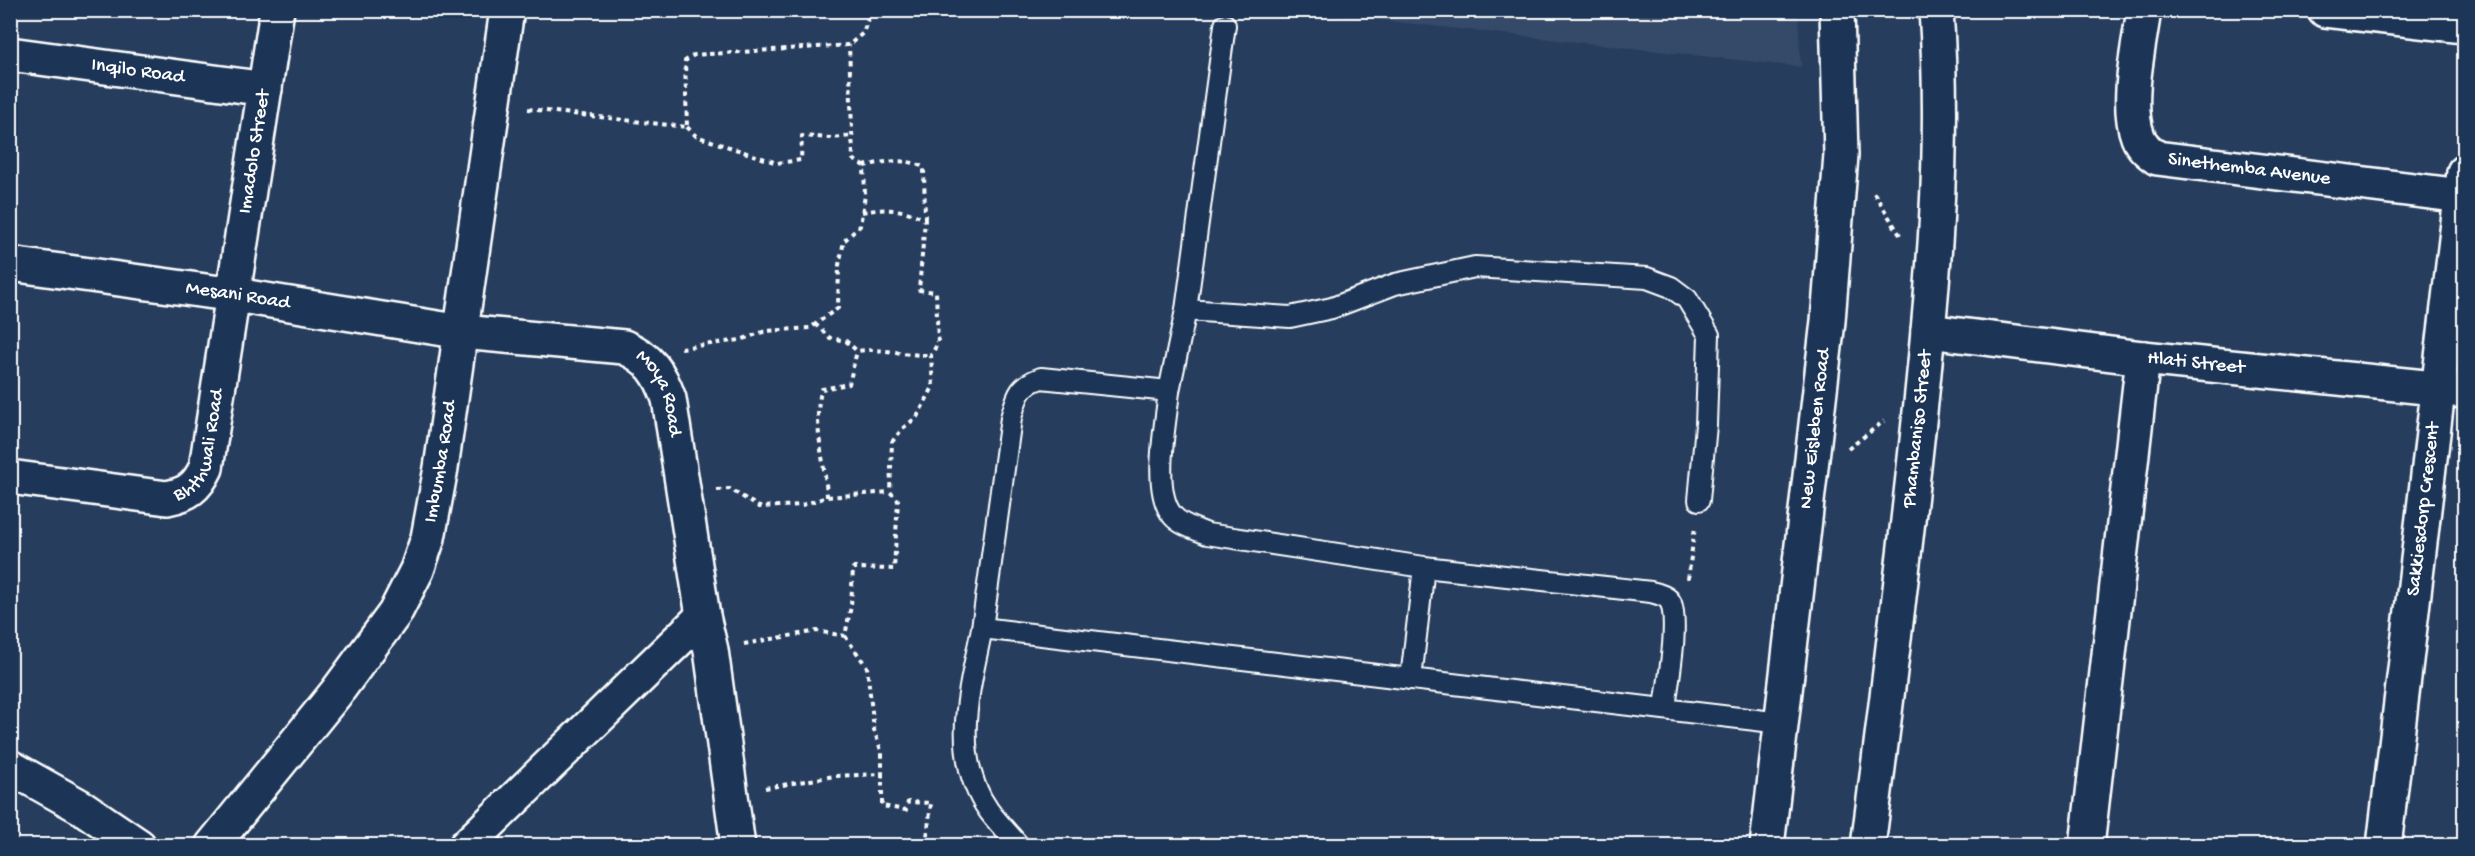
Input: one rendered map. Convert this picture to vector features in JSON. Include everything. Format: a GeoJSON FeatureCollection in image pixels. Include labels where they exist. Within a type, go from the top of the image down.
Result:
{"type":"FeatureCollection","features":[{"type":"Feature","properties":{"kind":"street","name":"Imadolo Street"},"geometry":{"type":"LineString","coordinates":[[235,295],[277,10]]}},
{"type":"Feature","properties":{"kind":"street","name":"Imbumba Road"},"geometry":{"type":"LineString","coordinates":[[212,846],[336,693],[395,613],[417,570],[428,538],[441,468],[507,10]]}},
{"type":"Feature","properties":{"kind":"street","name":"New Eisleben Road"},"geometry":{"type":"LineString","coordinates":[[1767,846],[1828,321],[1835,241],[1841,154],[1837,10]]}},
{"type":"Feature","properties":{"kind":"street","name":"Phambaniso Street"},"geometry":{"type":"LineString","coordinates":[[1869,846],[1928,331],[1941,152],[1941,86],[1936,10]]}},
{"type":"Feature","properties":{"kind":"street","name":"Sinethemba Avenue"},"geometry":{"type":"LineString","coordinates":[[2144,10],[2133,97],[2135,122],[2138,138],[2145,149],[2157,158],[2463,184]]}},
{"type":"Feature","properties":{"kind":"street"},"geometry":{"type":"LineString","coordinates":[[2325,10],[2464,26]]}},
{"type":"Feature","properties":{"kind":"street","name":"Inqilo Road"},"geometry":{"type":"LineString","coordinates":[[10,54],[265,89]]}},
{"type":"Feature","properties":{"kind":"street","name":"Sakkiesdorp Crescent"},"geometry":{"type":"LineString","coordinates":[[2384,846],[2451,389],[2463,184]]}},
{"type":"Feature","properties":{"kind":"street","name":"Mesani Road"},"geometry":{"type":"LineString","coordinates":[[10,264],[235,295],[462,332]]}},
{"type":"Feature","properties":{"kind":"street","name":"Bhthwali Road"},"geometry":{"type":"LineString","coordinates":[[10,477],[167,498],[190,492],[199,482],[206,468],[235,295]]}},
{"type":"Feature","properties":{"kind":"street","name":"Hlati Street"},"geometry":{"type":"LineString","coordinates":[[1928,331],[2143,358],[2451,389]]}},
{"type":"Feature","properties":{"kind":"street","name":"Moya Road"},"geometry":{"type":"LineString","coordinates":[[462,332],[624,347],[646,357],[662,377],[669,399],[703,616],[711,650],[738,846]]}},
{"type":"Feature","properties":{"kind":"street"},"geometry":{"type":"LineString","coordinates":[[2087,846],[2143,358]]}},
{"type":"Feature","properties":{"kind":"street"},"geometry":{"type":"LineString","coordinates":[[466,846],[703,616]]}},
{"type":"Feature","properties":{"kind":"street"},"geometry":{"type":"LineString","coordinates":[[10,767],[83,808],[140,846]]}},
{"type":"Feature","properties":{"kind":"lane"},"geometry":{"type":"LineString","coordinates":[[1225,25],[1186,310],[1169,391],[1161,476],[1165,501],[1174,516],[1185,525],[1207,534],[1424,567],[1651,592],[1666,597],[1671,603],[1673,637],[1665,708]]}},
{"type":"Feature","properties":{"kind":"lane"},"geometry":{"type":"LineString","coordinates":[[1186,310],[1290,317],[1332,308],[1395,284],[1475,267],[1647,278],[1671,287],[1687,299],[1709,335],[1706,425],[1699,500]]}},
{"type":"Feature","properties":{"kind":"lane"},"geometry":{"type":"LineString","coordinates":[[1019,846],[988,810],[967,762],[964,723],[982,628],[1011,418],[1018,395],[1027,383],[1041,378],[1169,391]]}},
{"type":"Feature","properties":{"kind":"lane"},"geometry":{"type":"LineString","coordinates":[[1411,679],[1424,567]]}},
{"type":"Feature","properties":{"kind":"lane"},"geometry":{"type":"LineString","coordinates":[[982,628],[1781,723]]}},
{"type":"Feature","properties":{"kind":"path"},"geometry":{"type":"LineString","coordinates":[[687,127],[685,61],[694,54],[849,45],[863,33],[871,10]]}},
{"type":"Feature","properties":{"kind":"path"},"geometry":{"type":"LineString","coordinates":[[849,45],[853,159],[864,166],[898,162],[918,163],[924,168],[925,220],[919,290],[936,292],[938,343],[931,354],[933,387],[917,417],[903,428],[892,442],[890,492],[898,500],[894,569],[853,568],[851,606],[846,636],[867,667],[874,730],[882,753],[882,806],[906,810],[908,802],[931,803],[926,846]]}},
{"type":"Feature","properties":{"kind":"path"},"geometry":{"type":"LineString","coordinates":[[493,104],[687,127],[696,136],[777,163],[801,160],[802,136],[831,138],[853,136]]}},
{"type":"Feature","properties":{"kind":"path"},"geometry":{"type":"LineString","coordinates":[[646,357],[681,348],[740,340],[766,331],[810,328],[838,308],[839,265],[844,241],[860,226],[865,195],[864,166]]}},
{"type":"Feature","properties":{"kind":"path"},"geometry":{"type":"LineString","coordinates":[[862,212],[878,210],[912,212],[925,220]]}},
{"type":"Feature","properties":{"kind":"path"},"geometry":{"type":"LineString","coordinates":[[815,324],[830,338],[846,341],[857,351]]}},
{"type":"Feature","properties":{"kind":"path"},"geometry":{"type":"LineString","coordinates":[[857,351],[874,348],[899,355],[931,354]]}},
{"type":"Feature","properties":{"kind":"path"},"geometry":{"type":"LineString","coordinates":[[827,497],[826,477],[820,458],[819,399],[822,389],[849,384],[857,351]]}},
{"type":"Feature","properties":{"kind":"path"},"geometry":{"type":"LineString","coordinates":[[683,494],[730,489],[759,507],[802,505],[827,497],[890,492]]}},
{"type":"Feature","properties":{"kind":"path"},"geometry":{"type":"LineString","coordinates":[[1671,603],[1688,581],[1699,500]]}},
{"type":"Feature","properties":{"kind":"path"},"geometry":{"type":"LineString","coordinates":[[711,650],[817,631],[846,636]]}},
{"type":"Feature","properties":{"kind":"path"},"geometry":{"type":"LineString","coordinates":[[730,787],[762,789],[834,776],[882,774]]}},
{"type":"Feature","properties":{"kind":"shaded area"},"geometry":{"type":"Polygon","coordinates":[[[1297,11],[1798,11],[1801,67],[1297,11]]]}}]}
